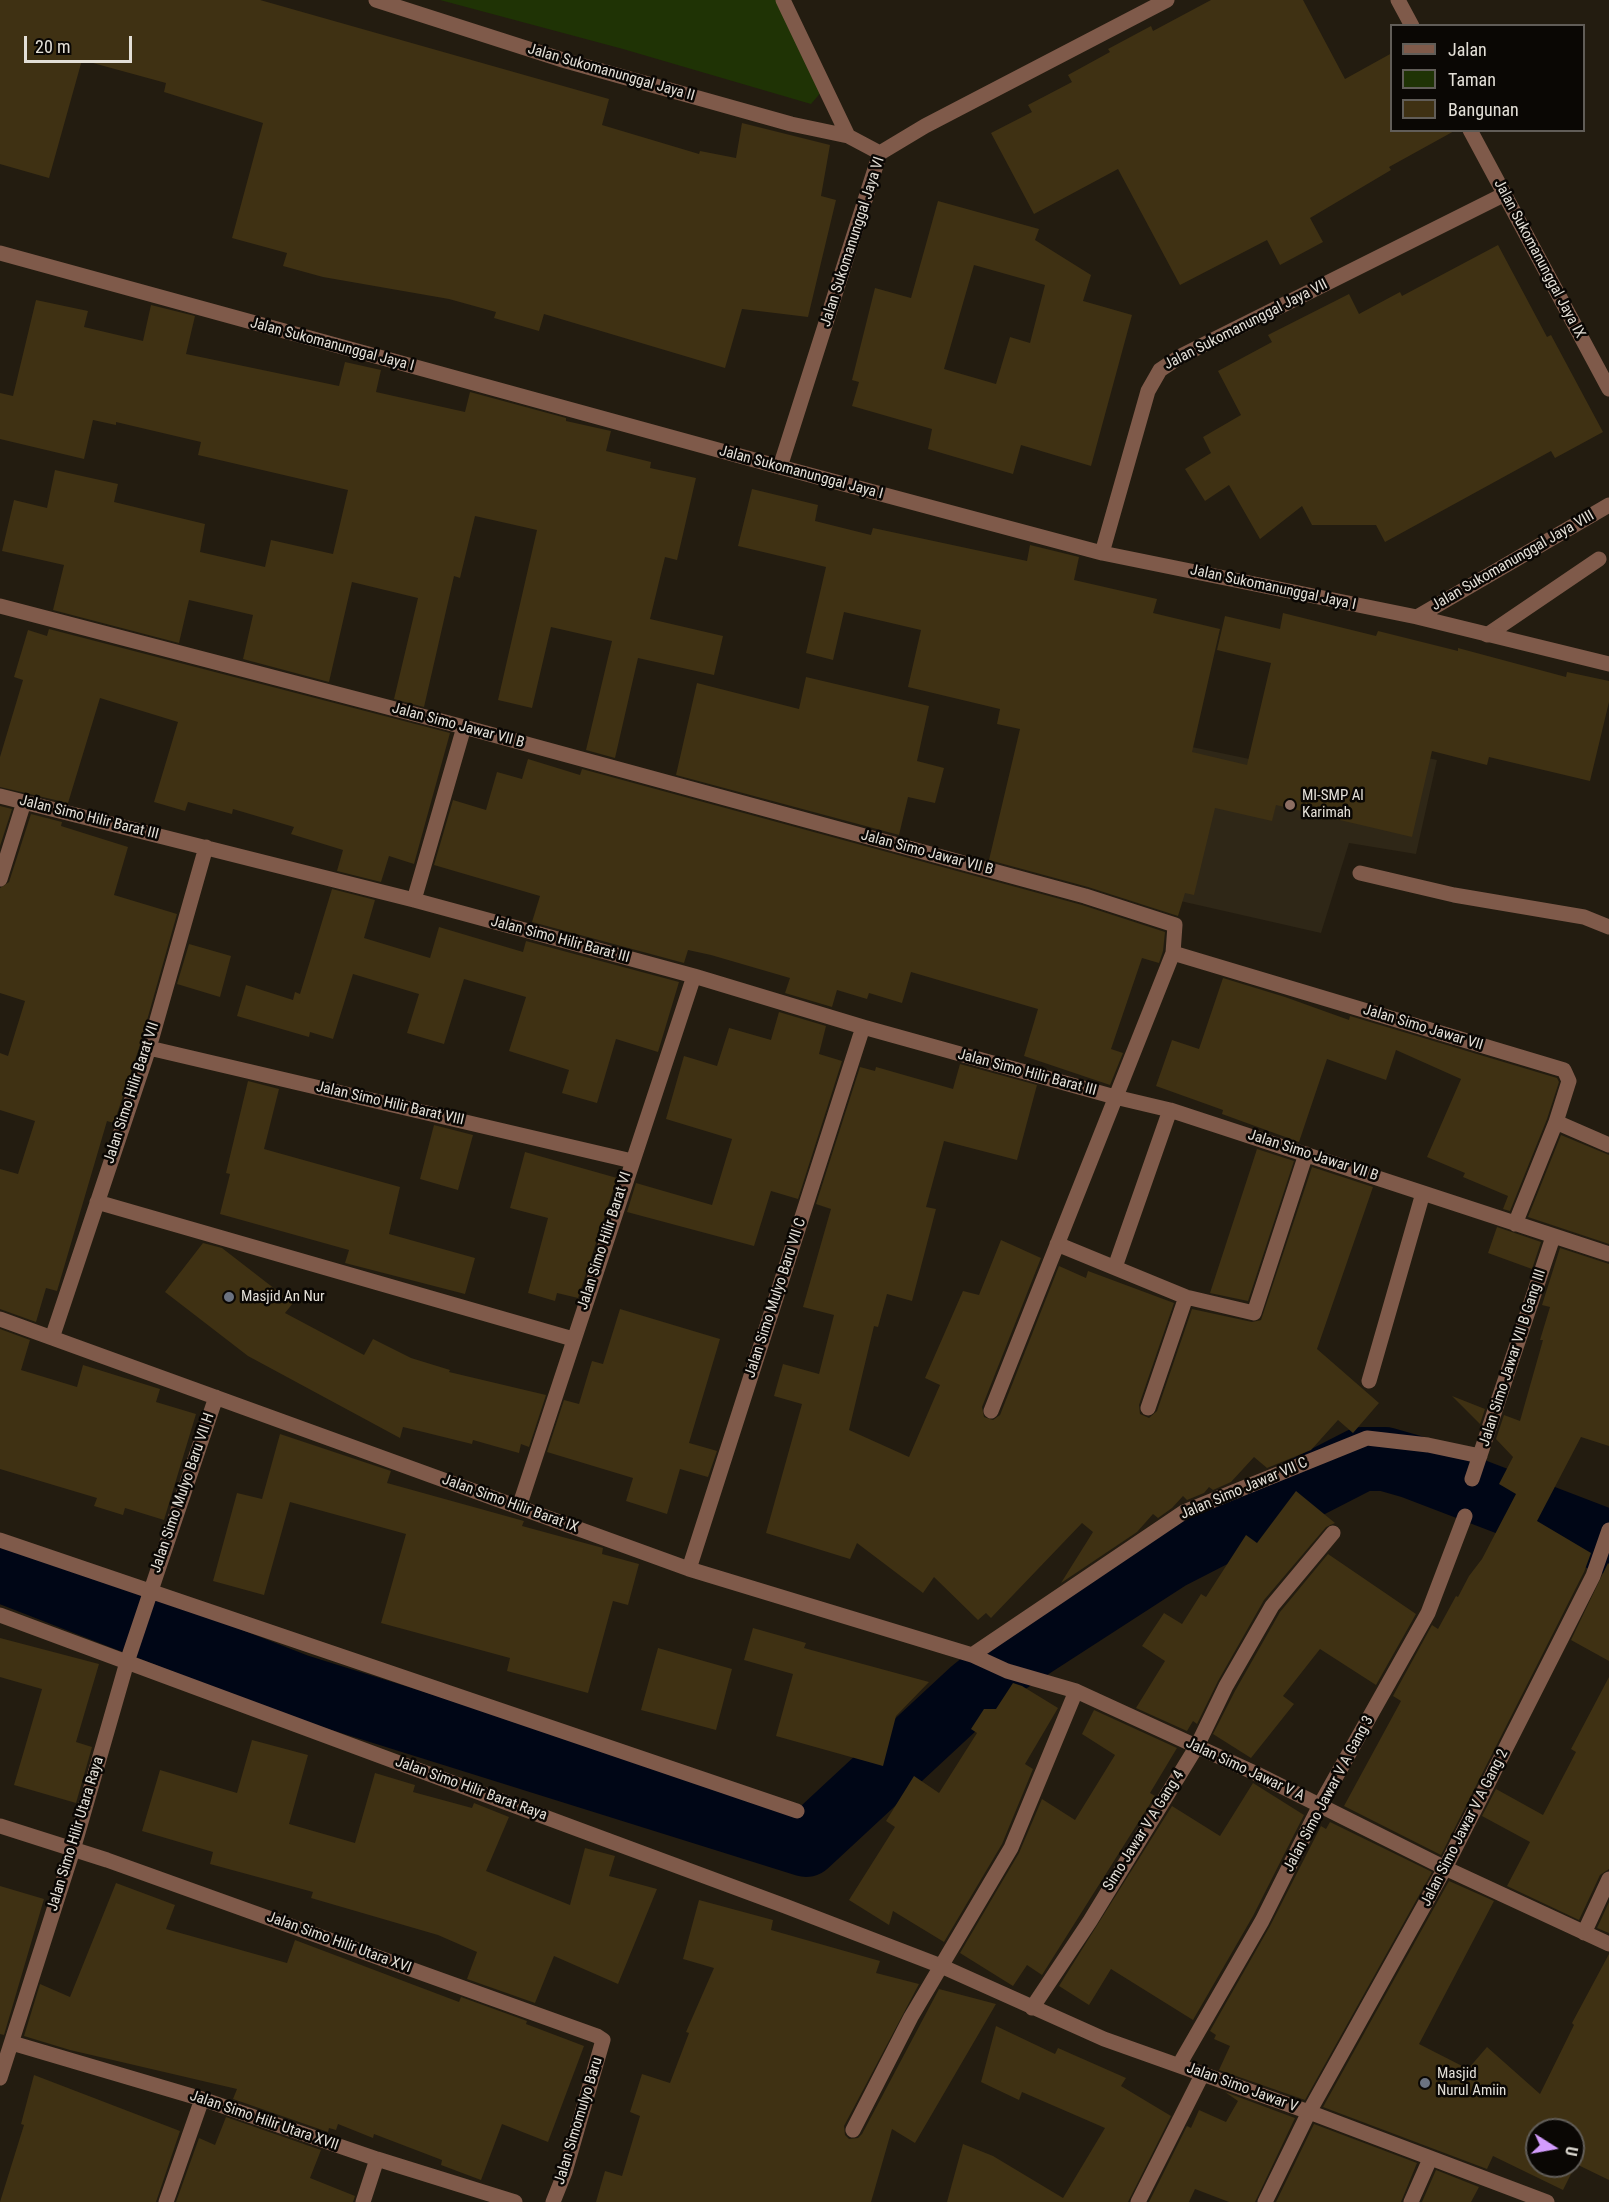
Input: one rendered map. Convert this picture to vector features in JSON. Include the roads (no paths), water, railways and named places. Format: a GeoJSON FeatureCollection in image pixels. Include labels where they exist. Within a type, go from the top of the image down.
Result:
{"type":"FeatureCollection","features":[{"type":"Feature","properties":{"kind":"street","name":"Jalan Sukomanunggal Jaya II"},"geometry":{"type":"LineString","coordinates":[[376,0],[566,61],[792,124],[848,136],[880,153]]}},
{"type":"Feature","properties":{"kind":"street"},"geometry":{"type":"LineString","coordinates":[[783,0],[848,136]]}},
{"type":"Feature","properties":{"kind":"street","name":"Jalan Sukomanunggal Jaya VI"},"geometry":{"type":"LineString","coordinates":[[780,467],[880,153],[925,126],[1167,0]]}},
{"type":"Feature","properties":{"kind":"street"},"geometry":{"type":"LineString","coordinates":[[1398,0],[1411,24]]}},
{"type":"Feature","properties":{"kind":"street","name":"Jalan Sukomanunggal Jaya IX"},"geometry":{"type":"LineString","coordinates":[[1471,132],[1609,389]]}},
{"type":"Feature","properties":{"kind":"street","name":"Jalan Sukomanunggal Jaya VII"},"geometry":{"type":"LineString","coordinates":[[1102,553],[1148,391],[1160,370],[1181,356],[1504,194]]}},
{"type":"Feature","properties":{"kind":"street","name":"Jalan Sukomanunggal Jaya I"},"geometry":{"type":"LineString","coordinates":[[1,256],[1102,553],[1417,618],[1609,664]]}},
{"type":"Feature","properties":{"kind":"street","name":"Jalan Sukomanunggal Jaya VIII"},"geometry":{"type":"LineString","coordinates":[[1417,618],[1609,505]]}},
{"type":"Feature","properties":{"kind":"street"},"geometry":{"type":"LineString","coordinates":[[1487,635],[1599,559]]}},
{"type":"Feature","properties":{"kind":"street","name":"Jalan Simo Jawar VII B"},"geometry":{"type":"LineString","coordinates":[[0,606],[464,727],[1085,896],[1172,923],[1176,928],[1173,953],[1115,1097],[1170,1110],[1609,1254]]}},
{"type":"Feature","properties":{"kind":"street"},"geometry":{"type":"LineString","coordinates":[[414,900],[464,727]]}},
{"type":"Feature","properties":{"kind":"street","name":"Jalan Simo Hilir Barat III"},"geometry":{"type":"LineString","coordinates":[[0,796],[414,900],[694,976],[863,1028],[1115,1097]]}},
{"type":"Feature","properties":{"kind":"street"},"geometry":{"type":"LineString","coordinates":[[0,879],[24,802]]}},
{"type":"Feature","properties":{"kind":"street","name":"Jalan Simo Hilir Barat VII"},"geometry":{"type":"LineString","coordinates":[[52,1338],[148,1048],[206,847]]}},
{"type":"Feature","properties":{"kind":"street"},"geometry":{"type":"LineString","coordinates":[[1360,873],[1454,895],[1584,917],[1609,927]]}},
{"type":"Feature","properties":{"kind":"street","name":"Jalan Simo Jawar VII"},"geometry":{"type":"LineString","coordinates":[[1173,953],[1564,1070],[1569,1081],[1556,1122],[1515,1224]]}},
{"type":"Feature","properties":{"kind":"street","name":"Jalan Simo Hilir Barat VI"},"geometry":{"type":"LineString","coordinates":[[519,1508],[694,976]]}},
{"type":"Feature","properties":{"kind":"street","name":"Jalan Simo Mulyo Baru VII C"},"geometry":{"type":"LineString","coordinates":[[689,1569],[863,1028]]}},
{"type":"Feature","properties":{"kind":"street","name":"Jalan Simo Hilir Barat VIII"},"geometry":{"type":"LineString","coordinates":[[148,1048],[632,1161]]}},
{"type":"Feature","properties":{"kind":"street"},"geometry":{"type":"LineString","coordinates":[[991,1411],[1115,1097]]}},
{"type":"Feature","properties":{"kind":"street"},"geometry":{"type":"LineString","coordinates":[[1115,1267],[1170,1110]]}},
{"type":"Feature","properties":{"kind":"street"},"geometry":{"type":"LineString","coordinates":[[1556,1122],[1609,1145]]}},
{"type":"Feature","properties":{"kind":"street"},"geometry":{"type":"LineString","coordinates":[[1057,1244],[1186,1297],[1254,1312],[1306,1154]]}},
{"type":"Feature","properties":{"kind":"street"},"geometry":{"type":"LineString","coordinates":[[1369,1381],[1423,1193]]}},
{"type":"Feature","properties":{"kind":"street"},"geometry":{"type":"LineString","coordinates":[[97,1202],[573,1339]]}},
{"type":"Feature","properties":{"kind":"street","name":"Jalan Simo Jawar VII B Gang III"},"geometry":{"type":"LineString","coordinates":[[1472,1479],[1553,1237]]}},
{"type":"Feature","properties":{"kind":"street"},"geometry":{"type":"LineString","coordinates":[[1148,1408],[1186,1297]]}},
{"type":"Feature","properties":{"kind":"street","name":"Jalan Simo Hilir Barat IX"},"geometry":{"type":"LineString","coordinates":[[0,1319],[689,1569],[978,1657],[1007,1671],[1024,1676]]}},
{"type":"Feature","properties":{"kind":"street","name":"Jalan Simo Mulyo Baru VII H"},"geometry":{"type":"LineString","coordinates":[[151,1590],[216,1397]]}},
{"type":"Feature","properties":{"kind":"street","name":"Jalan Simo Jawar VII C"},"geometry":{"type":"LineString","coordinates":[[978,1657],[1184,1512],[1367,1438],[1428,1445],[1480,1456]]}},
{"type":"Feature","properties":{"kind":"street","name":"Jalan Simo Jawar V A Gang 3"},"geometry":{"type":"LineString","coordinates":[[1179,2065],[1262,1921],[1320,1805],[1428,1613],[1465,1516]]}},
{"type":"Feature","properties":{"kind":"street","name":"Simo Jawar V A Gang 4"},"geometry":{"type":"LineString","coordinates":[[1032,2008],[1090,1921],[1197,1746],[1226,1686],[1272,1606],[1333,1533]]}},
{"type":"Feature","properties":{"kind":"street","name":"Jalan Simo Jawar V A Gang 2"},"geometry":{"type":"LineString","coordinates":[[1265,2202],[1309,2112],[1445,1868],[1593,1576],[1608,1534]]}},
{"type":"Feature","properties":{"kind":"street"},"geometry":{"type":"LineString","coordinates":[[0,1540],[797,1811]]}},
{"type":"Feature","properties":{"kind":"street","name":"Jalan Simo Hilir Utara Raya"},"geometry":{"type":"LineString","coordinates":[[0,2078],[73,1850],[127,1662],[151,1590]]}},
{"type":"Feature","properties":{"kind":"street","name":"Jalan Simo Hilir Barat Raya"},"geometry":{"type":"LineString","coordinates":[[0,1615],[941,1966]]}},
{"type":"Feature","properties":{"kind":"street","name":"Jalan Simo Jawar V A"},"geometry":{"type":"LineString","coordinates":[[1024,1676],[1076,1691],[1197,1746],[1445,1868],[1609,1944]]}},
{"type":"Feature","properties":{"kind":"street"},"geometry":{"type":"LineString","coordinates":[[853,2130],[911,2017],[1011,1848],[1076,1691]]}},
{"type":"Feature","properties":{"kind":"street","name":"Jalan Simo Hilir Utara XVI"},"geometry":{"type":"LineString","coordinates":[[0,1826],[582,2029],[603,2040]]}},
{"type":"Feature","properties":{"kind":"street"},"geometry":{"type":"LineString","coordinates":[[1584,1933],[1609,1879]]}},
{"type":"Feature","properties":{"kind":"street","name":"Jalan Simo Jawar V"},"geometry":{"type":"LineString","coordinates":[[941,1966],[1104,2039],[1309,2112],[1547,2202]]}},
{"type":"Feature","properties":{"kind":"street","name":"Jalan Simomulyo Baru"},"geometry":{"type":"LineString","coordinates":[[553,2202],[565,2172],[603,2040]]}},
{"type":"Feature","properties":{"kind":"street","name":"Jalan Simo Hilir Utara XVII"},"geometry":{"type":"LineString","coordinates":[[12,2043],[202,2099],[377,2159],[515,2202]]}},
{"type":"Feature","properties":{"kind":"street"},"geometry":{"type":"LineString","coordinates":[[1138,2202],[1203,2073]]}},
{"type":"Feature","properties":{"kind":"street"},"geometry":{"type":"LineString","coordinates":[[166,2202],[202,2099]]}},
{"type":"Feature","properties":{"kind":"street"},"geometry":{"type":"LineString","coordinates":[[363,2202],[377,2159]]}},
{"type":"Feature","properties":{"kind":"street"},"geometry":{"type":"LineString","coordinates":[[1411,2202],[1430,2159]]}},
{"type":"Feature","properties":{"kind":"waterway"},"geometry":{"type":"LineString","coordinates":[[0,1570],[298,1686],[806,1845],[973,1690],[1005,1664],[1169,1558],[1362,1459],[1385,1459],[1413,1467],[1609,1542]]}},
{"type":"Feature","properties":{"kind":"place","name":"MI-SMP Al Karimah"},"geometry":{"type":"Point","coordinates":[1290,805]}},
{"type":"Feature","properties":{"kind":"place","name":"Masjid An Nur"},"geometry":{"type":"Point","coordinates":[229,1297]}},
{"type":"Feature","properties":{"kind":"place","name":"Masjid Nurul Amiin"},"geometry":{"type":"Point","coordinates":[1425,2083]}}]}
